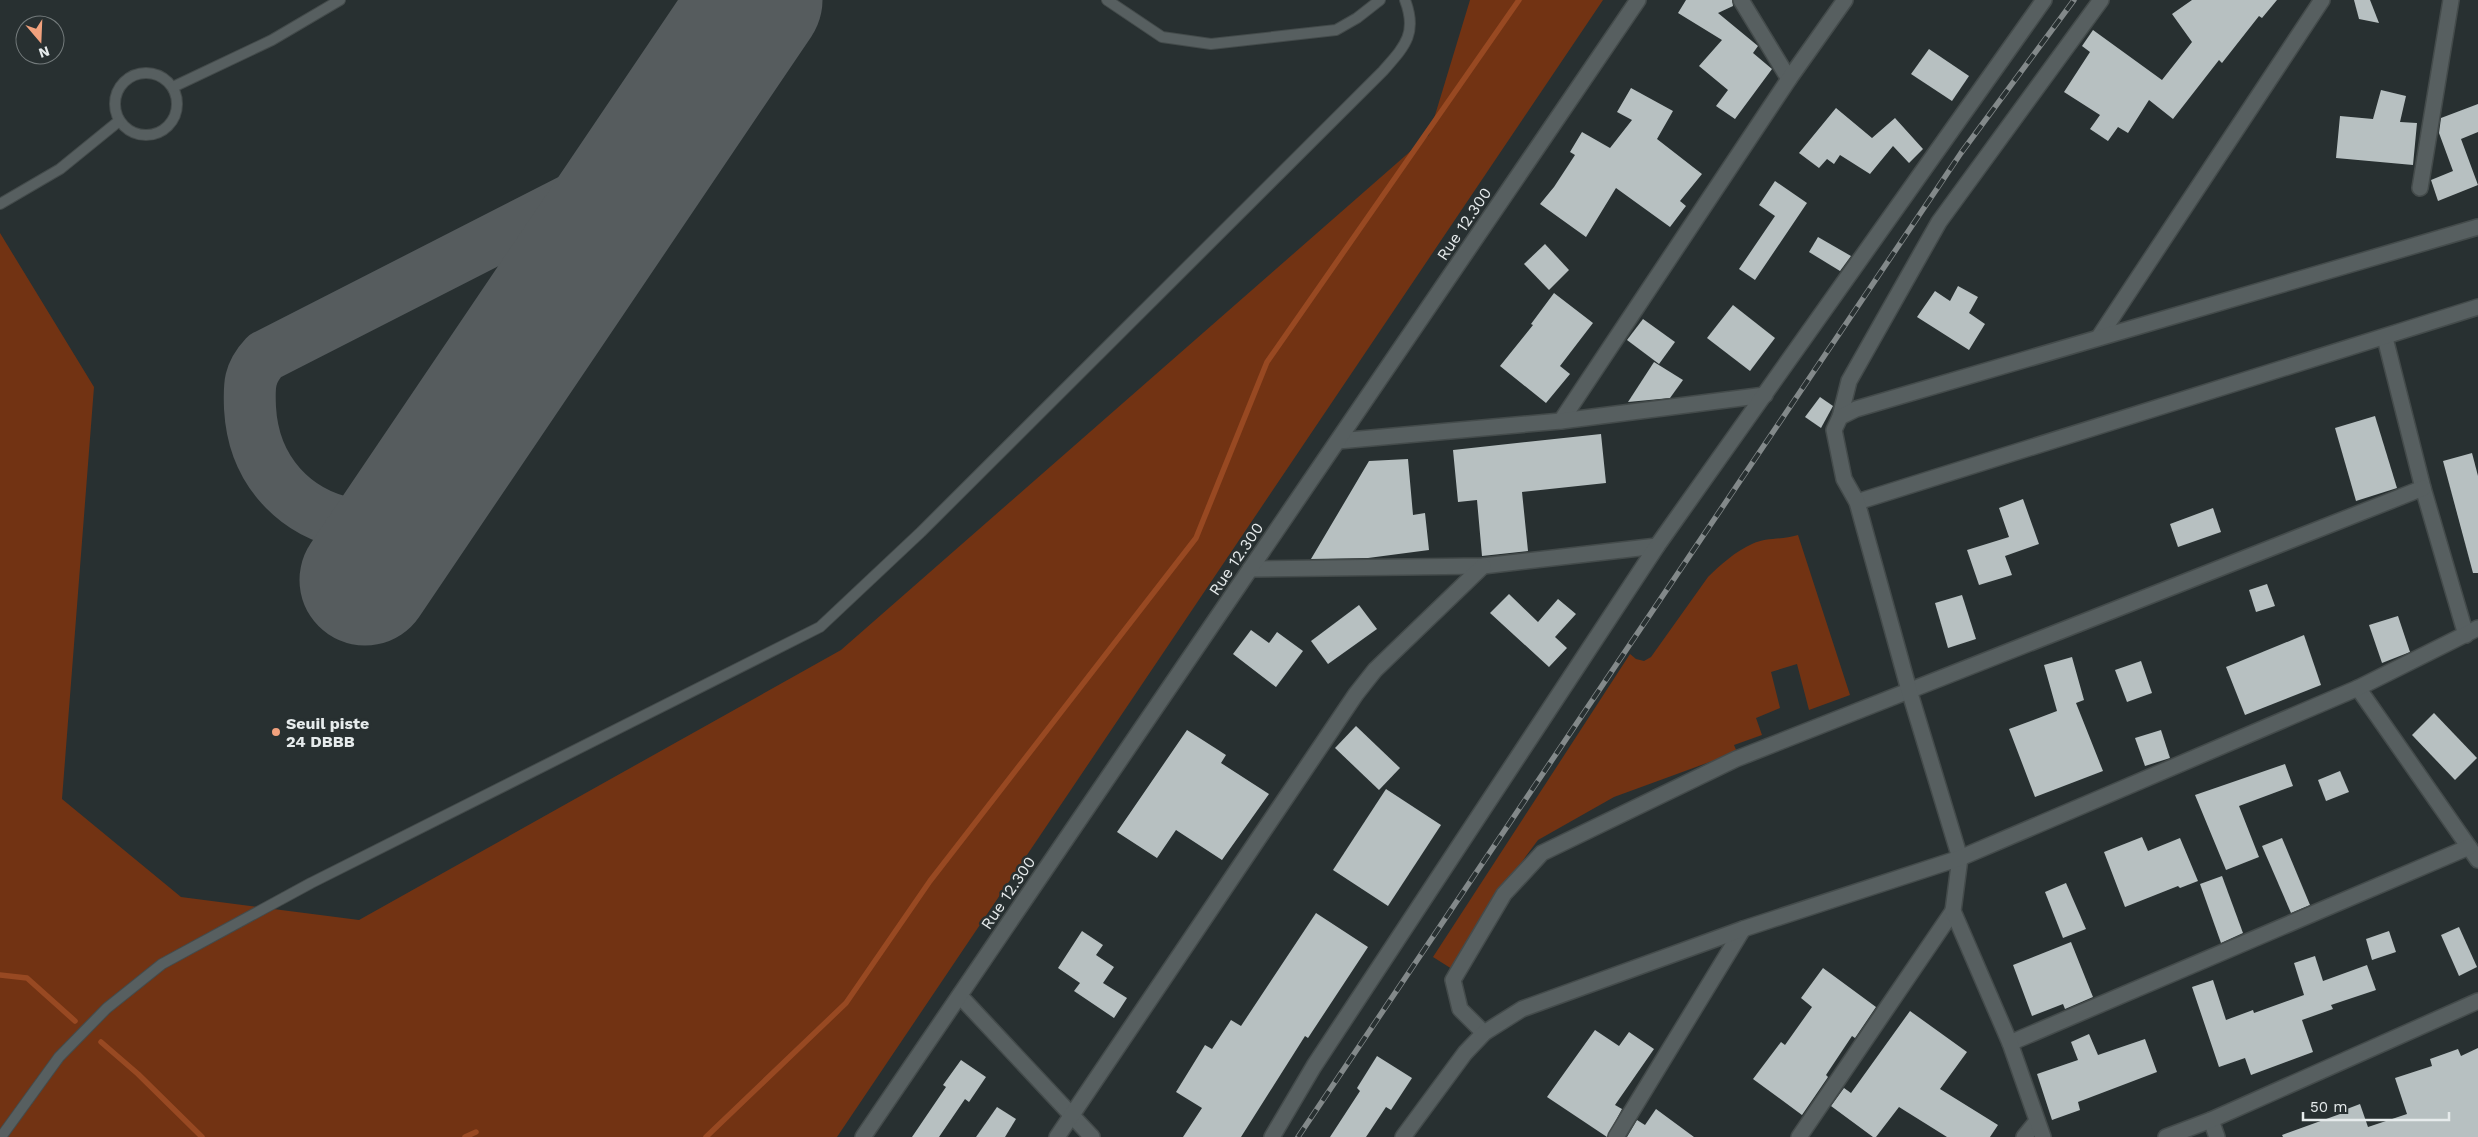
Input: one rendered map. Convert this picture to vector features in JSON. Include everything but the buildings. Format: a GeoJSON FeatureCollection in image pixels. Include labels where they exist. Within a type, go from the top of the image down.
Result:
{"type":"FeatureCollection","features":[{"type":"Feature","properties":{"kind":"street","name":"Rue 12.300"},"geometry":{"type":"LineString","coordinates":[[863,1137],[1638,0]]}},
{"type":"Feature","properties":{"kind":"street"},"geometry":{"type":"LineString","coordinates":[[1741,0],[1790,78]]}},
{"type":"Feature","properties":{"kind":"street"},"geometry":{"type":"LineString","coordinates":[[1561,420],[1790,78],[1845,0]]}},
{"type":"Feature","properties":{"kind":"street"},"geometry":{"type":"LineString","coordinates":[[1272,1137],[1314,1066],[1657,546],[2044,0]]}},
{"type":"Feature","properties":{"kind":"street"},"geometry":{"type":"LineString","coordinates":[[1800,1137],[1952,911],[1960,858],[1909,690],[1857,502],[1844,479],[1834,430],[1840,417],[1849,382],[1939,222],[2101,0]]}},
{"type":"Feature","properties":{"kind":"street"},"geometry":{"type":"LineString","coordinates":[[2099,337],[2322,0]]}},
{"type":"Feature","properties":{"kind":"street"},"geometry":{"type":"LineString","coordinates":[[2420,188],[2451,0]]}},
{"type":"Feature","properties":{"kind":"street"},"geometry":{"type":"LineString","coordinates":[[1840,417],[1856,409],[2478,226]]}},
{"type":"Feature","properties":{"kind":"street"},"geometry":{"type":"LineString","coordinates":[[1857,502],[2385,338],[2478,307]]}},
{"type":"Feature","properties":{"kind":"street"},"geometry":{"type":"LineString","coordinates":[[1402,1137],[1465,1053],[1484,1033],[1522,1009],[1743,929],[1960,858],[2358,688],[2472,632],[2423,488],[2385,338]]}},
{"type":"Feature","properties":{"kind":"street"},"geometry":{"type":"LineString","coordinates":[[1338,440],[1561,420],[1765,395]]}},
{"type":"Feature","properties":{"kind":"street"},"geometry":{"type":"LineString","coordinates":[[1484,1033],[1460,1009],[1453,980],[1504,894],[1542,853],[1736,759],[2423,488]]}},
{"type":"Feature","properties":{"kind":"street"},"geometry":{"type":"LineString","coordinates":[[1250,569],[1483,566],[1657,546]]}},
{"type":"Feature","properties":{"kind":"street"},"geometry":{"type":"LineString","coordinates":[[1057,1137],[1356,694],[1375,670],[1483,566]]}},
{"type":"Feature","properties":{"kind":"street"},"geometry":{"type":"LineString","coordinates":[[2358,688],[2478,860]]}},
{"type":"Feature","properties":{"kind":"street"},"geometry":{"type":"LineString","coordinates":[[2010,1043],[2469,847]]}},
{"type":"Feature","properties":{"kind":"street"},"geometry":{"type":"LineString","coordinates":[[1952,911],[2010,1043],[2043,1137]]}},
{"type":"Feature","properties":{"kind":"street"},"geometry":{"type":"LineString","coordinates":[[1616,1137],[1743,929]]}},
{"type":"Feature","properties":{"kind":"street"},"geometry":{"type":"LineString","coordinates":[[960,996],[1092,1137]]}},
{"type":"Feature","properties":{"kind":"street"},"geometry":{"type":"LineString","coordinates":[[2166,1137],[2212,1120],[2478,1001]]}},
{"type":"Feature","properties":{"kind":"street"},"geometry":{"type":"LineString","coordinates":[[2212,1120],[2217,1137]]}},
{"type":"Feature","properties":{"kind":"street"},"geometry":{"type":"LineString","coordinates":[[2024,1137],[2036,1121]]}},
{"type":"Feature","properties":{"kind":"lane"},"geometry":{"type":"LineString","coordinates":[[173,87],[272,40],[340,0]]}},
{"type":"Feature","properties":{"kind":"lane"},"geometry":{"type":"LineString","coordinates":[[1107,0],[1162,37],[1211,44],[1336,30],[1358,18],[1380,0]]}},
{"type":"Feature","properties":{"kind":"lane"},"geometry":{"type":"LineString","coordinates":[[1,1137],[59,1057],[107,1008],[162,964],[311,883],[820,628],[921,532],[1383,71],[1406,44],[1411,30],[1405,0]]}},
{"type":"Feature","properties":{"kind":"lane"},"geometry":{"type":"LineString","coordinates":[[145,72],[161,76],[173,87],[178,98],[177,111],[172,122],[163,131],[152,135],[139,135],[128,130],[119,121],[114,105],[118,89],[129,77],[145,72]]}},
{"type":"Feature","properties":{"kind":"lane"},"geometry":{"type":"LineString","coordinates":[[0,204],[60,169],[119,121]]}},
{"type":"Feature","properties":{"kind":"shaded area"},"geometry":{"type":"Polygon","coordinates":[[[1470,0],[1603,0],[837,1137],[0,1137],[0,233],[94,387],[62,799],[181,897],[359,920],[841,650],[1429,135],[1470,0]]]}},
{"type":"Feature","properties":{"kind":"shaded area"},"geometry":{"type":"Polygon","coordinates":[[[1798,535],[1850,695],[1809,710],[1797,664],[1771,672],[1780,708],[1756,718],[1762,735],[1734,745],[1737,752],[1614,797],[1538,840],[1480,918],[1464,951],[1452,969],[1433,957],[1630,654],[1636,659],[1644,661],[1651,657],[1708,577],[1734,554],[1757,542],[1798,535]]]}},
{"type":"Feature","properties":{"kind":"waterway"},"geometry":{"type":"LineString","coordinates":[[706,1137],[846,1003],[930,881],[1196,538],[1267,362],[1519,0]]}},
{"type":"Feature","properties":{"kind":"waterway"},"geometry":{"type":"LineString","coordinates":[[0,975],[27,978],[75,1021]]}},
{"type":"Feature","properties":{"kind":"waterway"},"geometry":{"type":"LineString","coordinates":[[101,1042],[138,1074],[202,1137]]}},
{"type":"Feature","properties":{"kind":"waterway"},"geometry":{"type":"LineString","coordinates":[[465,1137],[476,1132]]}},
{"type":"Feature","properties":{"kind":"taxiway"},"geometry":{"type":"LineString","coordinates":[[510,365],[503,387],[497,442],[488,460],[459,494],[424,516],[386,525],[347,523],[311,510],[281,486],[260,452],[250,408],[250,393],[253,374],[265,356],[612,179],[635,166],[659,145]]}},
{"type":"Feature","properties":{"kind":"runway"},"geometry":{"type":"LineString","coordinates":[[365,580],[757,0]]}},
{"type":"Feature","properties":{"kind":"railway"},"geometry":{"type":"LineString","coordinates":[[1298,1137],[1961,153],[2074,0]]}},
{"type":"Feature","properties":{"kind":"place","name":"Seuil piste 24 DBBB"},"geometry":{"type":"Point","coordinates":[276,732]}}]}
